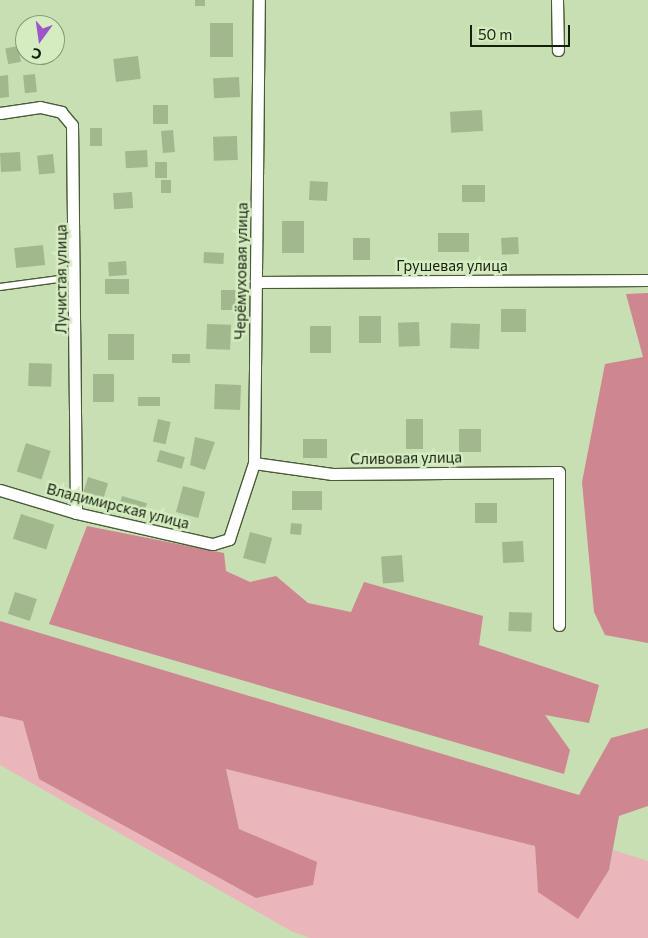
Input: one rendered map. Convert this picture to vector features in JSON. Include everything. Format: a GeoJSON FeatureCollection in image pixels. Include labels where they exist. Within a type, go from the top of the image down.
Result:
{"type":"FeatureCollection","features":[{"type":"Feature","properties":{"kind":"street","name":"Черёмуховая улица"},"geometry":{"type":"LineString","coordinates":[[229,539],[254,463],[258,0]]}},
{"type":"Feature","properties":{"kind":"street"},"geometry":{"type":"LineString","coordinates":[[557,0],[558,50]]}},
{"type":"Feature","properties":{"kind":"street","name":"Лучистая улица"},"geometry":{"type":"LineString","coordinates":[[0,113],[40,107],[61,112],[72,125],[76,277],[76,513]]}},
{"type":"Feature","properties":{"kind":"street","name":"Грушевая улица"},"geometry":{"type":"LineString","coordinates":[[256,282],[648,280]]}},
{"type":"Feature","properties":{"kind":"street","name":"Сливовая улица"},"geometry":{"type":"LineString","coordinates":[[254,463],[332,474],[559,472],[559,626]]}},
{"type":"Feature","properties":{"kind":"street","name":"Владимирская улица"},"geometry":{"type":"LineString","coordinates":[[0,490],[76,513],[213,544],[229,539]]}},
{"type":"Feature","properties":{"kind":"lane"},"geometry":{"type":"LineString","coordinates":[[0,287],[76,277]]}},
{"type":"Feature","properties":{"kind":"shaded area"},"geometry":{"type":"Polygon","coordinates":[[[648,293],[648,643],[605,635],[594,612],[582,482],[605,364],[643,357],[626,294],[648,293]]]}},
{"type":"Feature","properties":{"kind":"shaded area"},"geometry":{"type":"Polygon","coordinates":[[[87,526],[224,553],[226,571],[250,582],[276,576],[308,603],[351,612],[364,582],[483,616],[479,645],[599,685],[589,723],[545,715],[570,750],[564,774],[49,624],[87,526]]]}},
{"type":"Feature","properties":{"kind":"shaded area"},"geometry":{"type":"Polygon","coordinates":[[[0,621],[579,795],[611,738],[648,728],[648,806],[619,816],[609,870],[578,919],[538,892],[535,846],[226,769],[239,829],[317,862],[313,885],[256,898],[39,779],[23,721],[0,716],[0,621]]]}},
{"type":"Feature","properties":{"kind":"shaded area"},"geometry":{"type":"Polygon","coordinates":[[[0,716],[23,721],[39,779],[317,863],[239,829],[226,769],[535,846],[538,892],[609,870],[613,850],[648,861],[648,938],[311,938],[293,932],[0,765],[0,716]]]}},
{"type":"Feature","properties":{"kind":"building"},"geometry":{"type":"Polygon","coordinates":[[[195,0],[205,0],[205,6],[195,6],[195,0]]]}},
{"type":"Feature","properties":{"kind":"building"},"geometry":{"type":"Polygon","coordinates":[[[210,23],[233,23],[233,57],[210,57],[210,23]]]}},
{"type":"Feature","properties":{"kind":"building"},"geometry":{"type":"Polygon","coordinates":[[[15,47],[15,63],[8,64],[5,48],[15,47]]]}},
{"type":"Feature","properties":{"kind":"building"},"geometry":{"type":"Polygon","coordinates":[[[138,56],[141,79],[116,82],[113,59],[138,56]]]}},
{"type":"Feature","properties":{"kind":"building"},"geometry":{"type":"Polygon","coordinates":[[[35,74],[37,92],[25,93],[23,75],[35,74]]]}},
{"type":"Feature","properties":{"kind":"building"},"geometry":{"type":"Polygon","coordinates":[[[8,75],[9,97],[0,98],[0,76],[8,75]]]}},
{"type":"Feature","properties":{"kind":"building"},"geometry":{"type":"Polygon","coordinates":[[[239,77],[240,97],[214,98],[213,78],[239,77]]]}},
{"type":"Feature","properties":{"kind":"building"},"geometry":{"type":"Polygon","coordinates":[[[153,105],[168,105],[168,124],[153,124],[153,105]]]}},
{"type":"Feature","properties":{"kind":"building"},"geometry":{"type":"Polygon","coordinates":[[[482,110],[483,131],[451,133],[450,112],[482,110]]]}},
{"type":"Feature","properties":{"kind":"building"},"geometry":{"type":"Polygon","coordinates":[[[90,128],[102,128],[102,146],[90,146],[90,128]]]}},
{"type":"Feature","properties":{"kind":"building"},"geometry":{"type":"Polygon","coordinates":[[[173,130],[175,152],[163,153],[161,131],[173,130]]]}},
{"type":"Feature","properties":{"kind":"building"},"geometry":{"type":"Polygon","coordinates":[[[237,136],[238,160],[214,161],[213,137],[237,136]]]}},
{"type":"Feature","properties":{"kind":"building"},"geometry":{"type":"Polygon","coordinates":[[[147,150],[148,167],[126,168],[125,151],[147,150]]]}},
{"type":"Feature","properties":{"kind":"building"},"geometry":{"type":"Polygon","coordinates":[[[20,152],[21,171],[1,172],[0,153],[20,152]]]}},
{"type":"Feature","properties":{"kind":"building"},"geometry":{"type":"Polygon","coordinates":[[[53,154],[55,173],[39,175],[37,156],[53,154]]]}},
{"type":"Feature","properties":{"kind":"building"},"geometry":{"type":"Polygon","coordinates":[[[155,162],[167,162],[167,178],[155,178],[155,162]]]}},
{"type":"Feature","properties":{"kind":"building"},"geometry":{"type":"Polygon","coordinates":[[[161,180],[171,180],[171,193],[161,193],[161,180]]]}},
{"type":"Feature","properties":{"kind":"building"},"geometry":{"type":"Polygon","coordinates":[[[310,181],[328,182],[327,201],[309,200],[310,181]]]}},
{"type":"Feature","properties":{"kind":"building"},"geometry":{"type":"Polygon","coordinates":[[[462,185],[485,185],[485,202],[462,202],[462,185]]]}},
{"type":"Feature","properties":{"kind":"building"},"geometry":{"type":"Polygon","coordinates":[[[132,192],[133,208],[114,209],[113,193],[132,192]]]}},
{"type":"Feature","properties":{"kind":"building"},"geometry":{"type":"Polygon","coordinates":[[[282,221],[304,221],[304,253],[282,253],[282,221]]]}},
{"type":"Feature","properties":{"kind":"building"},"geometry":{"type":"Polygon","coordinates":[[[438,233],[469,233],[469,252],[438,252],[438,233]]]}},
{"type":"Feature","properties":{"kind":"building"},"geometry":{"type":"Polygon","coordinates":[[[518,237],[519,254],[502,255],[501,238],[518,237]]]}},
{"type":"Feature","properties":{"kind":"building"},"geometry":{"type":"Polygon","coordinates":[[[353,238],[370,238],[370,260],[353,260],[353,238]]]}},
{"type":"Feature","properties":{"kind":"building"},"geometry":{"type":"Polygon","coordinates":[[[43,245],[45,265],[16,268],[14,248],[43,245]]]}},
{"type":"Feature","properties":{"kind":"building"},"geometry":{"type":"Polygon","coordinates":[[[204,252],[224,253],[223,264],[203,263],[204,252]]]}},
{"type":"Feature","properties":{"kind":"building"},"geometry":{"type":"Polygon","coordinates":[[[126,261],[127,275],[109,276],[108,262],[126,261]]]}},
{"type":"Feature","properties":{"kind":"building"},"geometry":{"type":"Polygon","coordinates":[[[105,279],[129,279],[129,294],[105,294],[105,279]]]}},
{"type":"Feature","properties":{"kind":"building"},"geometry":{"type":"Polygon","coordinates":[[[221,290],[242,290],[242,310],[221,310],[221,290]]]}},
{"type":"Feature","properties":{"kind":"building"},"geometry":{"type":"Polygon","coordinates":[[[501,309],[526,309],[526,332],[501,332],[501,309]]]}},
{"type":"Feature","properties":{"kind":"building"},"geometry":{"type":"Polygon","coordinates":[[[359,316],[381,316],[381,343],[359,343],[359,316]]]}},
{"type":"Feature","properties":{"kind":"building"},"geometry":{"type":"Polygon","coordinates":[[[419,322],[420,346],[399,347],[398,323],[419,322]]]}},
{"type":"Feature","properties":{"kind":"building"},"geometry":{"type":"Polygon","coordinates":[[[451,323],[480,324],[479,349],[450,348],[451,323]]]}},
{"type":"Feature","properties":{"kind":"building"},"geometry":{"type":"Polygon","coordinates":[[[207,324],[231,325],[230,350],[206,349],[207,324]]]}},
{"type":"Feature","properties":{"kind":"building"},"geometry":{"type":"Polygon","coordinates":[[[310,326],[331,326],[331,353],[310,353],[310,326]]]}},
{"type":"Feature","properties":{"kind":"building"},"geometry":{"type":"Polygon","coordinates":[[[108,334],[134,334],[134,360],[108,360],[108,334]]]}},
{"type":"Feature","properties":{"kind":"building"},"geometry":{"type":"Polygon","coordinates":[[[172,354],[190,354],[190,363],[172,363],[172,354]]]}},
{"type":"Feature","properties":{"kind":"building"},"geometry":{"type":"Polygon","coordinates":[[[29,363],[52,364],[51,387],[28,386],[29,363]]]}},
{"type":"Feature","properties":{"kind":"building"},"geometry":{"type":"Polygon","coordinates":[[[93,374],[114,374],[114,402],[93,402],[93,374]]]}},
{"type":"Feature","properties":{"kind":"building"},"geometry":{"type":"Polygon","coordinates":[[[215,384],[241,385],[240,410],[214,409],[215,384]]]}},
{"type":"Feature","properties":{"kind":"building"},"geometry":{"type":"Polygon","coordinates":[[[138,397],[160,397],[160,406],[138,406],[138,397]]]}},
{"type":"Feature","properties":{"kind":"building"},"geometry":{"type":"Polygon","coordinates":[[[158,419],[171,422],[165,444],[153,441],[158,419]]]}},
{"type":"Feature","properties":{"kind":"building"},"geometry":{"type":"Polygon","coordinates":[[[406,419],[423,419],[423,449],[406,449],[406,419]]]}},
{"type":"Feature","properties":{"kind":"building"},"geometry":{"type":"Polygon","coordinates":[[[459,429],[481,429],[481,452],[459,452],[459,429]]]}},
{"type":"Feature","properties":{"kind":"building"},"geometry":{"type":"Polygon","coordinates":[[[195,437],[215,442],[205,470],[190,465],[195,437]]]}},
{"type":"Feature","properties":{"kind":"building"},"geometry":{"type":"Polygon","coordinates":[[[303,439],[327,439],[327,458],[303,458],[303,439]]]}},
{"type":"Feature","properties":{"kind":"building"},"geometry":{"type":"Polygon","coordinates":[[[26,443],[51,451],[41,480],[17,472],[26,443]]]}},
{"type":"Feature","properties":{"kind":"building"},"geometry":{"type":"Polygon","coordinates":[[[160,450],[185,457],[182,469],[157,462],[160,450]]]}},
{"type":"Feature","properties":{"kind":"building"},"geometry":{"type":"Polygon","coordinates":[[[88,477],[108,483],[102,504],[82,498],[88,477]]]}},
{"type":"Feature","properties":{"kind":"building"},"geometry":{"type":"Polygon","coordinates":[[[183,486],[205,492],[198,518],[176,512],[183,486]]]}},
{"type":"Feature","properties":{"kind":"building"},"geometry":{"type":"Polygon","coordinates":[[[292,491],[322,491],[322,510],[292,510],[292,491]]]}},
{"type":"Feature","properties":{"kind":"building"},"geometry":{"type":"Polygon","coordinates":[[[122,496],[147,503],[143,518],[118,510],[122,496]]]}},
{"type":"Feature","properties":{"kind":"building"},"geometry":{"type":"Polygon","coordinates":[[[475,503],[497,503],[497,523],[475,523],[475,503]]]}},
{"type":"Feature","properties":{"kind":"building"},"geometry":{"type":"Polygon","coordinates":[[[21,514],[54,525],[46,550],[13,539],[21,514]]]}},
{"type":"Feature","properties":{"kind":"building"},"geometry":{"type":"Polygon","coordinates":[[[291,523],[302,524],[301,535],[290,534],[291,523]]]}},
{"type":"Feature","properties":{"kind":"building"},"geometry":{"type":"Polygon","coordinates":[[[250,532],[272,538],[265,564],[243,558],[250,532]]]}},
{"type":"Feature","properties":{"kind":"building"},"geometry":{"type":"Polygon","coordinates":[[[523,541],[524,562],[503,563],[502,542],[523,541]]]}},
{"type":"Feature","properties":{"kind":"building"},"geometry":{"type":"Polygon","coordinates":[[[402,555],[404,582],[383,583],[381,556],[402,555]]]}},
{"type":"Feature","properties":{"kind":"building"},"geometry":{"type":"Polygon","coordinates":[[[15,592],[37,599],[30,621],[8,614],[15,592]]]}},
{"type":"Feature","properties":{"kind":"building"},"geometry":{"type":"Polygon","coordinates":[[[509,612],[532,613],[531,632],[508,631],[509,612]]]}}]}
